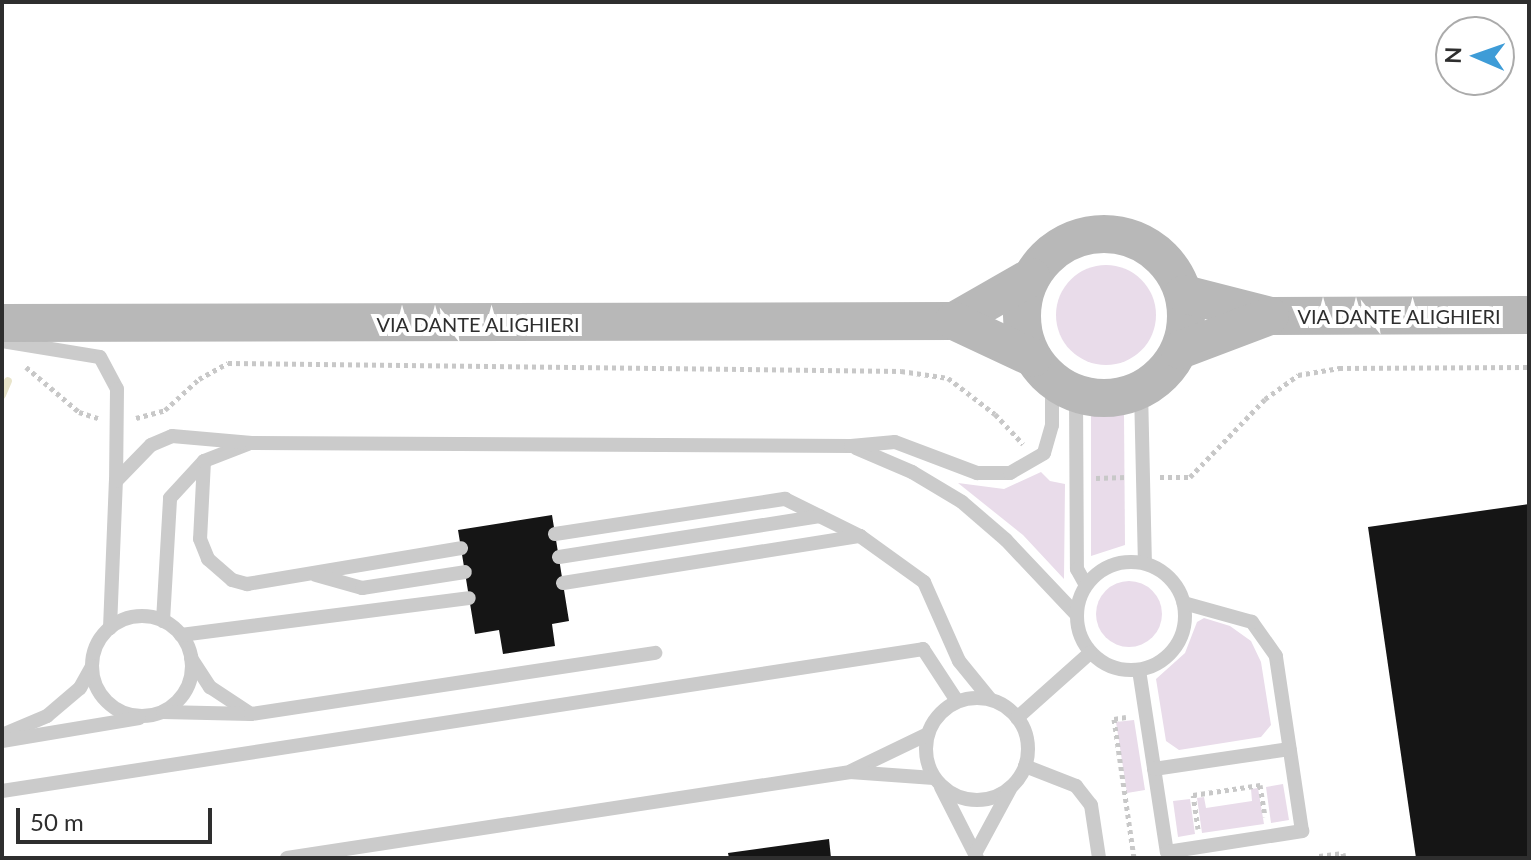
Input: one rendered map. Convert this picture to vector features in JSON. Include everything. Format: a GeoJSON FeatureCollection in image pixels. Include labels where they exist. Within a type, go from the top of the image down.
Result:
{"type":"FeatureCollection","features":[{"type":"Feature","properties":{"kind":"main road","name":"VIA DANTE ALIGHIERI"},"geometry":{"type":"LineString","coordinates":[[2,323],[954,321],[1054,377],[1109,399],[1141,390],[1164,373],[1180,350],[1187,322],[1184,294],[1173,268],[1153,248],[1127,236],[1100,233],[1072,239],[1048,255],[1031,277],[954,321]]}},
{"type":"Feature","properties":{"kind":"main road"},"geometry":{"type":"LineString","coordinates":[[1031,277],[1022,304],[1023,332],[1054,377]]}},
{"type":"Feature","properties":{"kind":"main road","name":"VIA DANTE ALIGHIERI"},"geometry":{"type":"LineString","coordinates":[[1184,294],[1270,316],[1529,315]]}},
{"type":"Feature","properties":{"kind":"main road","name":"VIA DANTE ALIGHIERI"},"geometry":{"type":"LineString","coordinates":[[1180,350],[1270,316]]}},
{"type":"Feature","properties":{"kind":"lane"},"geometry":{"type":"LineString","coordinates":[[2,341],[100,357],[117,389],[110,628]]}},
{"type":"Feature","properties":{"kind":"lane"},"geometry":{"type":"LineString","coordinates":[[116,481],[151,445],[172,436],[252,443],[851,446],[895,442],[977,473],[1010,473],[1044,453],[1052,425],[1054,377]]}},
{"type":"Feature","properties":{"kind":"lane"},"geometry":{"type":"LineString","coordinates":[[1054,377],[1077,569],[1086,585]]}},
{"type":"Feature","properties":{"kind":"lane"},"geometry":{"type":"LineString","coordinates":[[1141,390],[1145,563]]}},
{"type":"Feature","properties":{"kind":"lane"},"geometry":{"type":"LineString","coordinates":[[163,621],[170,498],[204,461],[252,443]]}},
{"type":"Feature","properties":{"kind":"lane"},"geometry":{"type":"LineString","coordinates":[[851,446],[912,472],[962,502],[1006,540],[1077,615],[1090,653],[1112,667],[1139,670],[1172,652],[1184,628],[1184,603],[1170,577],[1145,563],[1112,565],[1086,585],[1077,615]]}},
{"type":"Feature","properties":{"kind":"lane"},"geometry":{"type":"LineString","coordinates":[[204,461],[200,539],[219,572],[247,584],[461,548]]}},
{"type":"Feature","properties":{"kind":"lane"},"geometry":{"type":"LineString","coordinates":[[555,534],[785,499],[860,536],[924,582],[959,661],[990,699],[1017,718],[1028,750],[1025,766],[976,855]]}},
{"type":"Feature","properties":{"kind":"lane"},"geometry":{"type":"LineString","coordinates":[[559,557],[821,516]]}},
{"type":"Feature","properties":{"kind":"lane"},"geometry":{"type":"LineString","coordinates":[[563,583],[860,536]]}},
{"type":"Feature","properties":{"kind":"lane"},"geometry":{"type":"LineString","coordinates":[[312,573],[362,588],[465,572]]}},
{"type":"Feature","properties":{"kind":"lane"},"geometry":{"type":"LineString","coordinates":[[181,635],[469,598]]}},
{"type":"Feature","properties":{"kind":"lane"},"geometry":{"type":"LineString","coordinates":[[1139,670],[1167,852],[1302,831],[1276,656],[1252,622],[1184,603]]}},
{"type":"Feature","properties":{"kind":"lane"},"geometry":{"type":"LineString","coordinates":[[2,738],[47,716],[80,688],[101,639],[110,628],[135,617],[163,621],[181,635],[210,687],[251,714]]}},
{"type":"Feature","properties":{"kind":"lane"},"geometry":{"type":"LineString","coordinates":[[2,791],[923,649],[947,633]]}},
{"type":"Feature","properties":{"kind":"lane"},"geometry":{"type":"LineString","coordinates":[[923,649],[957,701]]}},
{"type":"Feature","properties":{"kind":"lane"},"geometry":{"type":"LineString","coordinates":[[2,738],[103,728],[163,712],[218,717],[251,714],[655,653]]}},
{"type":"Feature","properties":{"kind":"lane"},"geometry":{"type":"LineString","coordinates":[[1017,718],[1090,653]]}},
{"type":"Feature","properties":{"kind":"lane"},"geometry":{"type":"LineString","coordinates":[[163,712],[189,683],[191,657]]}},
{"type":"Feature","properties":{"kind":"lane"},"geometry":{"type":"LineString","coordinates":[[92,666],[103,697],[115,708],[147,716]]}},
{"type":"Feature","properties":{"kind":"lane"},"geometry":{"type":"LineString","coordinates":[[976,855],[937,781],[925,749],[934,720],[957,701],[990,699]]}},
{"type":"Feature","properties":{"kind":"lane"},"geometry":{"type":"LineString","coordinates":[[850,772],[928,734]]}},
{"type":"Feature","properties":{"kind":"lane"},"geometry":{"type":"LineString","coordinates":[[1154,769],[1290,749]]}},
{"type":"Feature","properties":{"kind":"lane"},"geometry":{"type":"LineString","coordinates":[[1025,766],[1076,786],[1091,805],[1099,858]]}},
{"type":"Feature","properties":{"kind":"lane"},"geometry":{"type":"LineString","coordinates":[[287,858],[850,772],[937,781],[967,799],[983,800],[1011,787]]}},
{"type":"Feature","properties":{"kind":"path"},"geometry":{"type":"LineString","coordinates":[[130,420],[165,410],[199,379],[228,363],[901,371],[948,378],[995,414],[1026,448]]}},
{"type":"Feature","properties":{"kind":"path"},"geometry":{"type":"LineString","coordinates":[[13,365],[24,365],[79,412],[102,420]]}},
{"type":"Feature","properties":{"kind":"path"},"geometry":{"type":"LineString","coordinates":[[1165,477],[1190,477],[1265,399],[1298,375],[1339,368],[1529,367]]}},
{"type":"Feature","properties":{"kind":"path"},"geometry":{"type":"LineString","coordinates":[[1091,478],[1124,477]]}},
{"type":"Feature","properties":{"kind":"path"},"geometry":{"type":"LineString","coordinates":[[1134,858],[1114,719],[1135,716]]}},
{"type":"Feature","properties":{"kind":"path"},"geometry":{"type":"LineString","coordinates":[[1199,832],[1193,795],[1260,785],[1266,822]]}},
{"type":"Feature","properties":{"kind":"path"},"geometry":{"type":"LineString","coordinates":[[1319,856],[1343,853],[1344,858]]}},
{"type":"Feature","properties":{"kind":"shaded area"},"geometry":{"type":"Polygon","coordinates":[[[1106,265],[1125,269],[1142,279],[1152,296],[1156,315],[1152,334],[1142,351],[1125,361],[1106,365],[1087,361],[1070,351],[1060,334],[1056,315],[1060,296],[1070,279],[1087,269],[1106,265]]]}},
{"type":"Feature","properties":{"kind":"shaded area"},"geometry":{"type":"Polygon","coordinates":[[[1091,414],[1124,414],[1125,545],[1091,556],[1091,414]]]}},
{"type":"Feature","properties":{"kind":"shaded area"},"geometry":{"type":"Polygon","coordinates":[[[1041,472],[1050,481],[1065,484],[1064,579],[1023,535],[958,483],[1004,489],[1041,472]]]}},
{"type":"Feature","properties":{"kind":"shaded area"},"geometry":{"type":"Polygon","coordinates":[[[1129,581],[1142,584],[1152,591],[1159,601],[1162,614],[1159,627],[1152,637],[1142,644],[1129,647],[1116,644],[1106,637],[1099,627],[1096,614],[1099,601],[1106,591],[1116,584],[1129,581]]]}},
{"type":"Feature","properties":{"kind":"shaded area"},"geometry":{"type":"Polygon","coordinates":[[[1204,618],[1230,626],[1251,641],[1261,662],[1271,725],[1261,737],[1179,750],[1166,741],[1156,679],[1185,653],[1197,622],[1204,618]]]}},
{"type":"Feature","properties":{"kind":"shaded area"},"geometry":{"type":"Polygon","coordinates":[[[1134,720],[1145,790],[1127,793],[1116,722],[1134,720]]]}},
{"type":"Feature","properties":{"kind":"shaded area"},"geometry":{"type":"Polygon","coordinates":[[[1283,784],[1289,820],[1271,823],[1266,787],[1283,784]]]}},
{"type":"Feature","properties":{"kind":"shaded area"},"geometry":{"type":"Polygon","coordinates":[[[1258,788],[1264,824],[1202,833],[1197,798],[1204,797],[1206,808],[1252,801],[1251,789],[1258,788]]]}},
{"type":"Feature","properties":{"kind":"shaded area"},"geometry":{"type":"Polygon","coordinates":[[[1190,799],[1195,834],[1178,837],[1173,801],[1190,799]]]}},
{"type":"Feature","properties":{"kind":"building"},"geometry":{"type":"Polygon","coordinates":[[[1529,504],[1529,858],[1416,858],[1368,527],[1529,504]]]}},
{"type":"Feature","properties":{"kind":"building"},"geometry":{"type":"Polygon","coordinates":[[[552,515],[569,621],[552,624],[555,646],[503,654],[499,630],[475,634],[458,530],[552,515]]]}},
{"type":"Feature","properties":{"kind":"building"},"geometry":{"type":"Polygon","coordinates":[[[829,839],[831,858],[729,858],[728,853],[829,839]]]}},
{"type":"Feature","properties":{"kind":"waterway"},"geometry":{"type":"LineString","coordinates":[[2,395],[8,381]]}}]}
